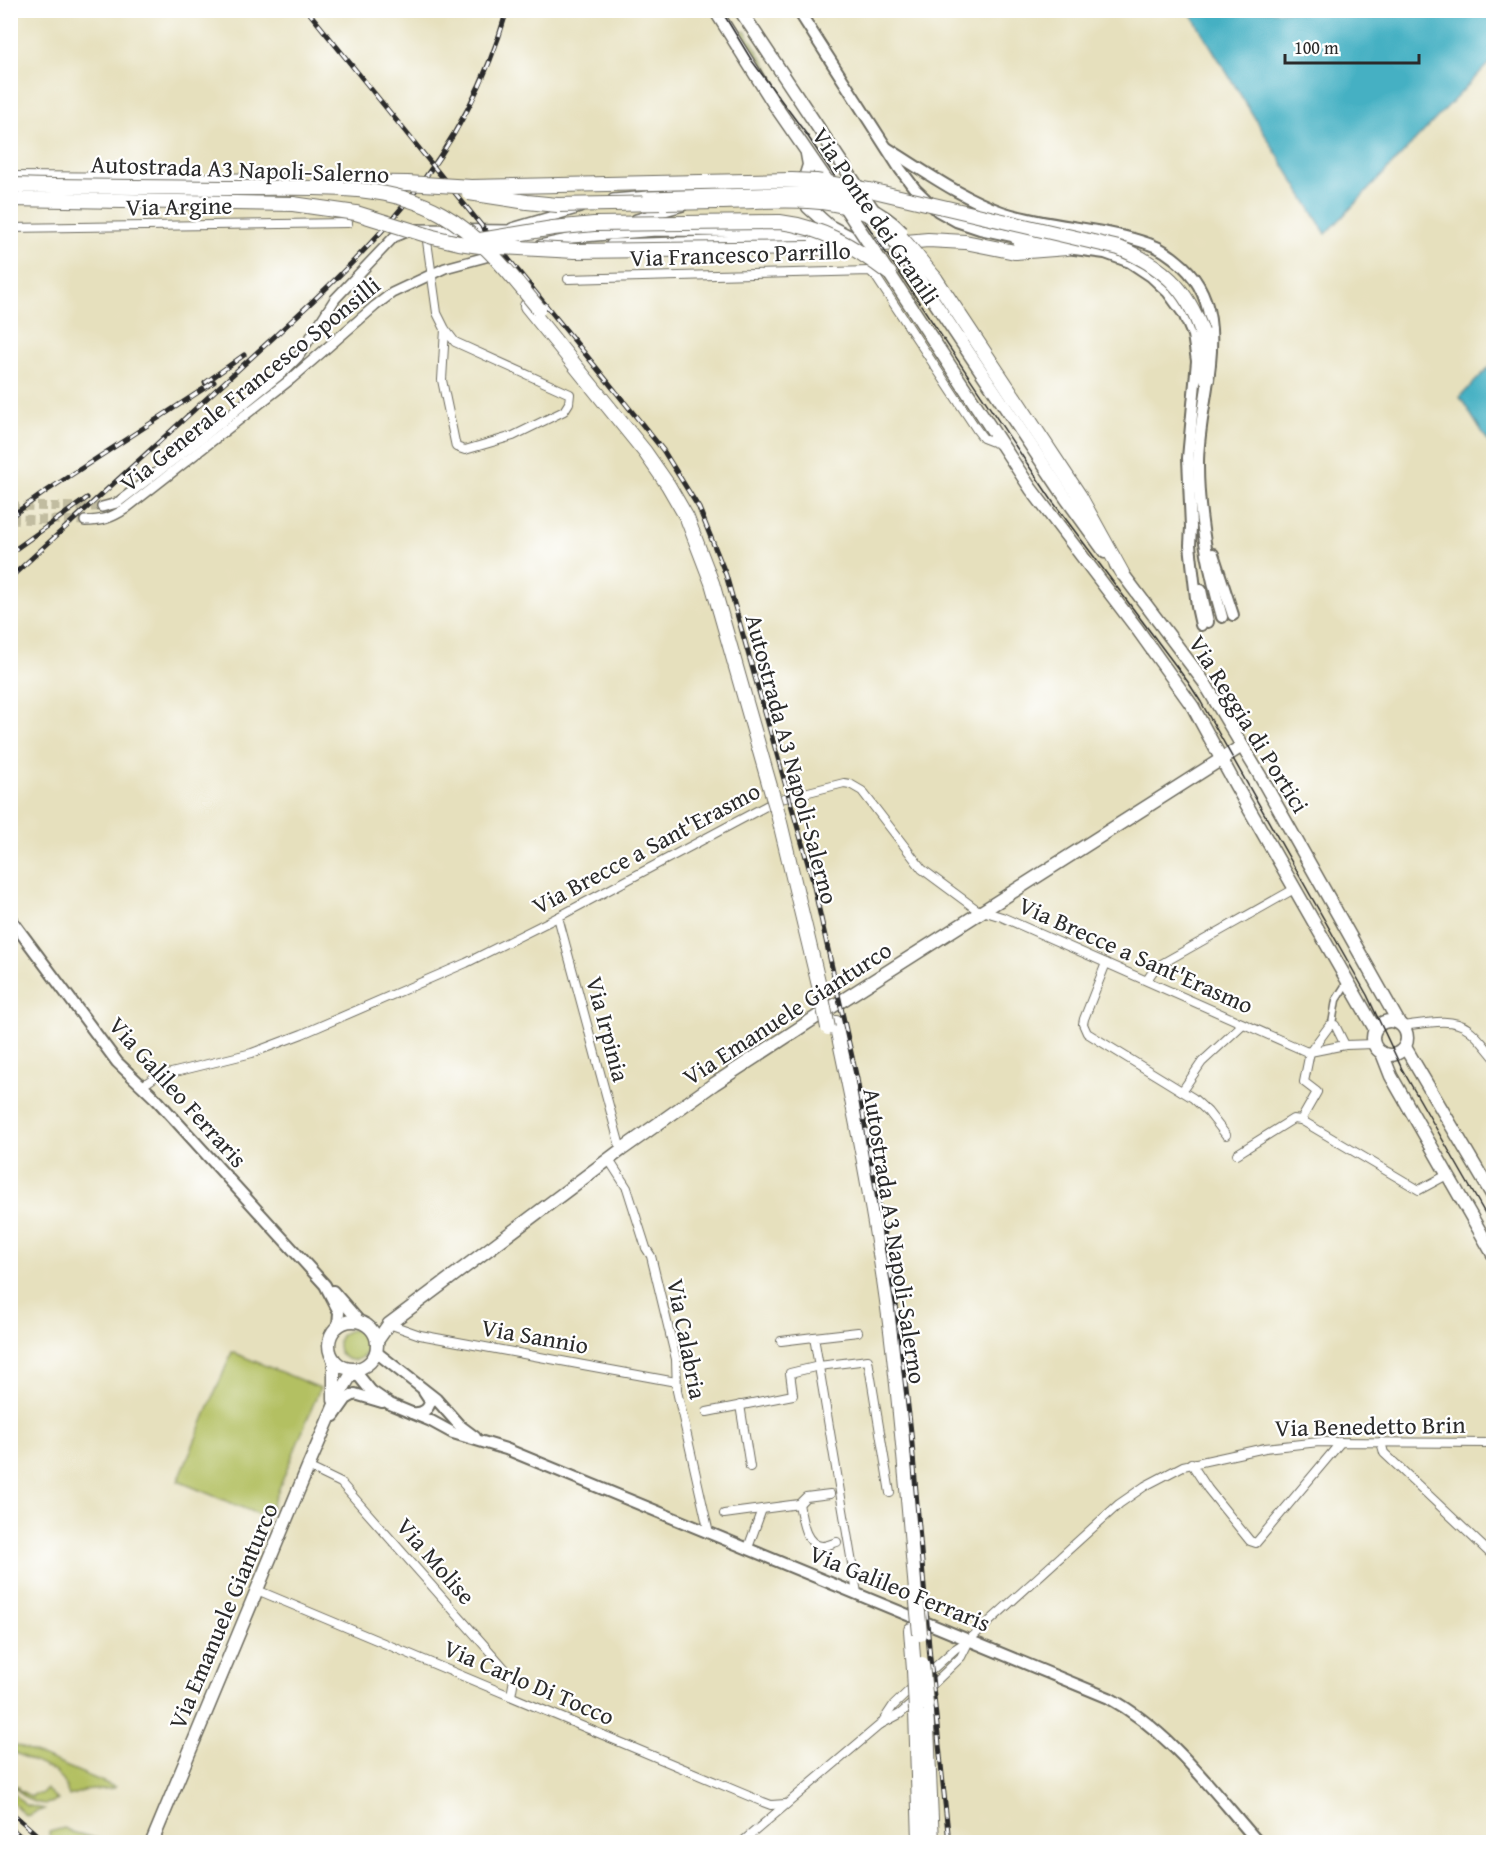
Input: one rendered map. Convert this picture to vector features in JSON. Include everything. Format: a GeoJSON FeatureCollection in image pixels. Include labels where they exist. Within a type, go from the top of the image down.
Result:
{"type":"FeatureCollection","features":[{"type":"Feature","properties":{"kind":"highway"},"geometry":{"type":"LineString","coordinates":[[10,179],[407,183],[471,187],[792,180],[843,185],[1101,243],[1138,256],[1155,265],[1170,278],[1191,306],[1202,332],[1207,379]]}},
{"type":"Feature","properties":{"kind":"highway"},"geometry":{"type":"LineString","coordinates":[[407,183],[557,205],[794,201],[838,204],[865,212],[894,230],[912,248],[935,278],[1071,482],[1122,573]]}},
{"type":"Feature","properties":{"kind":"highway","name":"Autostrada A3 Napoli-Salerno"},"geometry":{"type":"LineString","coordinates":[[10,185],[374,191],[437,211],[472,235],[495,256],[669,485],[687,518],[703,556],[779,802],[860,1136],[881,1262],[895,1368],[932,1842]]}},
{"type":"Feature","properties":{"kind":"highway","name":"Autostrada A3 Napoli-Salerno"},"geometry":{"type":"LineString","coordinates":[[10,193],[308,194],[373,197],[419,211],[456,232],[488,260],[533,308]]}},
{"type":"Feature","properties":{"kind":"highway"},"geometry":{"type":"LineString","coordinates":[[10,199],[293,204],[356,213],[429,232],[476,240],[594,224],[770,221],[803,225],[826,234],[857,250],[889,273]]}},
{"type":"Feature","properties":{"kind":"highway"},"geometry":{"type":"LineString","coordinates":[[429,232],[459,243],[560,251],[840,249],[928,240],[965,242],[1015,252],[1067,248]]}},
{"type":"Feature","properties":{"kind":"highway"},"geometry":{"type":"LineString","coordinates":[[1015,252],[1020,250],[1022,245],[1017,237]]}},
{"type":"Feature","properties":{"kind":"highway","name":"Autostrada A3 Napoli-Salerno"},"geometry":{"type":"LineString","coordinates":[[920,1842],[921,1707]]}},
{"type":"Feature","properties":{"kind":"main road","name":"Via Ponte dei Granili"},"geometry":{"type":"LineString","coordinates":[[715,10],[1002,445]]}},
{"type":"Feature","properties":{"kind":"main road","name":"Via Ponte dei Granili"},"geometry":{"type":"LineString","coordinates":[[740,10],[1022,432]]}},
{"type":"Feature","properties":{"kind":"main road"},"geometry":{"type":"LineString","coordinates":[[798,10],[884,147],[915,189],[938,211],[956,221],[980,229],[1067,248],[1105,253],[1130,262],[1151,276],[1168,292],[1184,314],[1193,335],[1197,360],[1188,458],[1197,526],[1213,585],[1228,616],[1197,526]]}},
{"type":"Feature","properties":{"kind":"main road"},"geometry":{"type":"LineString","coordinates":[[884,147],[961,193],[1004,212],[1150,244],[1170,254],[1189,272],[1206,296],[1212,325],[1212,343],[1198,444],[1197,526],[1204,623],[1194,586],[1190,545],[1197,526]]}},
{"type":"Feature","properties":{"kind":"main road"},"geometry":{"type":"LineString","coordinates":[[807,152],[809,165],[803,184],[808,207],[818,218],[847,237],[867,246]]}},
{"type":"Feature","properties":{"kind":"main road"},"geometry":{"type":"LineString","coordinates":[[980,229],[1022,217]]}},
{"type":"Feature","properties":{"kind":"main road","name":"Via Reggia di Portici"},"geometry":{"type":"LineString","coordinates":[[1022,432],[1071,506],[1204,682],[1401,1024]]}},
{"type":"Feature","properties":{"kind":"main road","name":"Via Reggia di Portici"},"geometry":{"type":"LineString","coordinates":[[1002,445],[1058,526],[1180,687],[1375,1029]]}},
{"type":"Feature","properties":{"kind":"main road"},"geometry":{"type":"LineString","coordinates":[[1200,585],[1206,590],[1213,585]]}},
{"type":"Feature","properties":{"kind":"main road","name":"Via Emanuele Gianturco"},"geometry":{"type":"LineString","coordinates":[[377,1347],[389,1324],[621,1150],[714,1084],[1242,746]]}},
{"type":"Feature","properties":{"kind":"main road","name":"Via Galileo Ferraris"},"geometry":{"type":"LineString","coordinates":[[10,918],[117,1062],[157,1100],[325,1285],[339,1296],[365,1325]]}},
{"type":"Feature","properties":{"kind":"main road"},"geometry":{"type":"LineString","coordinates":[[1494,1198],[1405,1047],[1407,1035],[1401,1024],[1387,1021],[1375,1029],[1378,1048],[1494,1256]]}},
{"type":"Feature","properties":{"kind":"main road"},"geometry":{"type":"LineString","coordinates":[[1378,1048],[1394,1055],[1405,1047]]}},
{"type":"Feature","properties":{"kind":"main road","name":"Via Galileo Ferraris"},"geometry":{"type":"LineString","coordinates":[[325,1285],[339,1312],[338,1327]]}},
{"type":"Feature","properties":{"kind":"main road"},"geometry":{"type":"LineString","coordinates":[[348,1322],[365,1325],[377,1347],[368,1365],[354,1370],[343,1367],[334,1360],[331,1354],[329,1343],[333,1332],[348,1322]]}},
{"type":"Feature","properties":{"kind":"main road","name":"Via Emanuele Gianturco"},"geometry":{"type":"LineString","coordinates":[[365,1325],[389,1324]]}},
{"type":"Feature","properties":{"kind":"main road","name":"Via Galileo Ferraris"},"geometry":{"type":"LineString","coordinates":[[377,1347],[436,1399],[459,1425],[480,1441]]}},
{"type":"Feature","properties":{"kind":"main road","name":"Via Emanuele Gianturco"},"geometry":{"type":"LineString","coordinates":[[334,1360],[334,1407]]}},
{"type":"Feature","properties":{"kind":"main road","name":"Via Emanuele Gianturco"},"geometry":{"type":"LineString","coordinates":[[152,1842],[308,1467],[334,1407],[354,1370]]}},
{"type":"Feature","properties":{"kind":"main road","name":"Via Galileo Ferraris"},"geometry":{"type":"LineString","coordinates":[[354,1370],[371,1391],[390,1404],[453,1433],[515,1453],[1096,1692],[1131,1711],[1169,1743],[1258,1842]]}},
{"type":"Feature","properties":{"kind":"main road"},"geometry":{"type":"LineString","coordinates":[[409,1412],[420,1413],[429,1405],[427,1395],[418,1385]]}},
{"type":"Feature","properties":{"kind":"main road"},"geometry":{"type":"LineString","coordinates":[[323,1434],[339,1408],[351,1396],[359,1394],[390,1404]]}},
{"type":"Feature","properties":{"kind":"street"},"geometry":{"type":"LineString","coordinates":[[504,230],[605,225],[659,213],[715,196],[785,192],[803,184]]}},
{"type":"Feature","properties":{"kind":"street"},"geometry":{"type":"LineString","coordinates":[[504,230],[610,200],[648,196],[818,191],[843,185]]}},
{"type":"Feature","properties":{"kind":"street"},"geometry":{"type":"LineString","coordinates":[[818,191],[852,198],[892,220],[917,247],[935,278]]}},
{"type":"Feature","properties":{"kind":"street","name":"Via Argine"},"geometry":{"type":"LineString","coordinates":[[10,228],[348,224]]}},
{"type":"Feature","properties":{"kind":"street","name":"Via Generale Francesco Sponsilli"},"geometry":{"type":"LineString","coordinates":[[102,507],[117,503],[283,372],[298,357],[335,299],[394,237],[402,232],[504,230]]}},
{"type":"Feature","properties":{"kind":"street"},"geometry":{"type":"LineString","coordinates":[[542,245],[572,238],[656,231],[774,230],[826,234]]}},
{"type":"Feature","properties":{"kind":"street"},"geometry":{"type":"LineString","coordinates":[[429,232],[430,273],[437,313],[445,329],[455,342],[470,350],[570,394],[569,403],[564,411],[513,436],[465,450],[456,447],[442,380],[445,329]]}},
{"type":"Feature","properties":{"kind":"street"},"geometry":{"type":"LineString","coordinates":[[542,245],[782,239],[815,242],[840,249]]}},
{"type":"Feature","properties":{"kind":"street","name":"Via Generale Francesco Sponsilli"},"geometry":{"type":"LineString","coordinates":[[85,521],[112,518],[125,509],[291,379],[392,294],[430,273],[477,258],[542,245]]}},
{"type":"Feature","properties":{"kind":"street","name":"Via Francesco Parrillo"},"geometry":{"type":"LineString","coordinates":[[568,279],[870,271],[983,438],[1002,445]]}},
{"type":"Feature","properties":{"kind":"street","name":"Via Brecce a Sant'Erasmo"},"geometry":{"type":"LineString","coordinates":[[142,1086],[155,1077],[252,1053],[302,1034],[466,963],[558,917],[780,799],[844,783],[862,791],[922,869],[976,909],[1310,1052]]}},
{"type":"Feature","properties":{"kind":"street"},"geometry":{"type":"LineString","coordinates":[[1147,981],[1156,967],[1296,888]]}},
{"type":"Feature","properties":{"kind":"street","name":"Via Irpinia"},"geometry":{"type":"LineString","coordinates":[[558,917],[621,1150]]}},
{"type":"Feature","properties":{"kind":"street"},"geometry":{"type":"LineString","coordinates":[[1106,963],[1084,1019],[1084,1029],[1182,1091],[1199,1104],[1227,1135]]}},
{"type":"Feature","properties":{"kind":"street"},"geometry":{"type":"LineString","coordinates":[[1301,1120],[1317,1092],[1304,1082],[1310,1052],[1332,1024],[1336,1000],[1348,981]]}},
{"type":"Feature","properties":{"kind":"street"},"geometry":{"type":"LineString","coordinates":[[1401,1024],[1432,1022],[1459,1024],[1471,1031],[1494,1057]]}},
{"type":"Feature","properties":{"kind":"street"},"geometry":{"type":"LineString","coordinates":[[1182,1091],[1202,1062],[1243,1024]]}},
{"type":"Feature","properties":{"kind":"street"},"geometry":{"type":"LineString","coordinates":[[1332,1024],[1335,1025],[1345,1045]]}},
{"type":"Feature","properties":{"kind":"street"},"geometry":{"type":"LineString","coordinates":[[1310,1052],[1345,1045],[1378,1048]]}},
{"type":"Feature","properties":{"kind":"street"},"geometry":{"type":"LineString","coordinates":[[1237,1154],[1295,1118],[1419,1190],[1447,1175]]}},
{"type":"Feature","properties":{"kind":"street","name":"Via Calabria"},"geometry":{"type":"LineString","coordinates":[[609,1160],[627,1188],[646,1248],[651,1256],[676,1359],[676,1382],[709,1533]]}},
{"type":"Feature","properties":{"kind":"street","name":"Via Sannio"},"geometry":{"type":"LineString","coordinates":[[389,1324],[420,1335],[676,1382]]}},
{"type":"Feature","properties":{"kind":"street"},"geometry":{"type":"LineString","coordinates":[[781,1341],[858,1332]]}},
{"type":"Feature","properties":{"kind":"street"},"geometry":{"type":"LineString","coordinates":[[814,1337],[857,1593]]}},
{"type":"Feature","properties":{"kind":"street"},"geometry":{"type":"LineString","coordinates":[[707,1412],[793,1395],[790,1373],[868,1359],[890,1493]]}},
{"type":"Feature","properties":{"kind":"street"},"geometry":{"type":"LineString","coordinates":[[740,1406],[750,1467]]}},
{"type":"Feature","properties":{"kind":"street"},"geometry":{"type":"LineString","coordinates":[[1191,1464],[1250,1541],[1256,1543],[1341,1442]]}},
{"type":"Feature","properties":{"kind":"street","name":"Via Benedetto Brin"},"geometry":{"type":"LineString","coordinates":[[880,1724],[900,1714],[941,1678],[961,1657],[970,1639],[1119,1504],[1157,1479],[1191,1464],[1265,1448],[1341,1442],[1494,1443]]}},
{"type":"Feature","properties":{"kind":"street"},"geometry":{"type":"LineString","coordinates":[[1381,1442],[1384,1453],[1494,1557]]}},
{"type":"Feature","properties":{"kind":"street","name":"Via Molise"},"geometry":{"type":"LineString","coordinates":[[308,1467],[341,1483],[514,1679],[511,1696]]}},
{"type":"Feature","properties":{"kind":"street"},"geometry":{"type":"LineString","coordinates":[[724,1514],[799,1504],[806,1497],[830,1494]]}},
{"type":"Feature","properties":{"kind":"street"},"geometry":{"type":"LineString","coordinates":[[799,1504],[806,1533],[813,1542],[821,1546],[837,1542]]}},
{"type":"Feature","properties":{"kind":"street"},"geometry":{"type":"LineString","coordinates":[[748,1548],[762,1509]]}},
{"type":"Feature","properties":{"kind":"street","name":"Via Carlo Di Tocco"},"geometry":{"type":"LineString","coordinates":[[256,1590],[771,1805],[786,1804]]}},
{"type":"Feature","properties":{"kind":"street"},"geometry":{"type":"LineString","coordinates":[[741,1842],[880,1724],[906,1693],[955,1649],[970,1639]]}},
{"type":"Feature","properties":{"kind":"green space"},"geometry":{"type":"Polygon","coordinates":[[[745,31],[772,74],[770,75],[741,33],[745,31]]]}},
{"type":"Feature","properties":{"kind":"green space"},"geometry":{"type":"Polygon","coordinates":[[[353,1330],[364,1334],[368,1345],[364,1356],[353,1360],[342,1356],[338,1345],[342,1334],[353,1330]]]}},
{"type":"Feature","properties":{"kind":"green space"},"geometry":{"type":"Polygon","coordinates":[[[232,1352],[320,1388],[267,1518],[178,1481],[232,1352]]]}},
{"type":"Feature","properties":{"kind":"green space"},"geometry":{"type":"Polygon","coordinates":[[[11,1743],[115,1787],[83,1791],[69,1796],[64,1782],[56,1772],[11,1751],[11,1743]]]}},
{"type":"Feature","properties":{"kind":"green space"},"geometry":{"type":"Polygon","coordinates":[[[14,1785],[32,1797],[34,1794],[41,1794],[46,1789],[58,1800],[45,1804],[33,1802],[23,1795],[14,1785]]]}},
{"type":"Feature","properties":{"kind":"green space"},"geometry":{"type":"Polygon","coordinates":[[[11,1790],[25,1805],[44,1809],[26,1816],[11,1801],[11,1790]]]}},
{"type":"Feature","properties":{"kind":"green space"},"geometry":{"type":"Polygon","coordinates":[[[64,1828],[106,1841],[57,1842],[49,1835],[49,1832],[64,1828]]]}},
{"type":"Feature","properties":{"kind":"water"},"geometry":{"type":"Polygon","coordinates":[[[1189,11],[1493,11],[1493,59],[1326,234],[1189,11]]]}},
{"type":"Feature","properties":{"kind":"water"},"geometry":{"type":"Polygon","coordinates":[[[1493,363],[1493,450],[1460,397],[1493,363]]]}},
{"type":"Feature","properties":{"kind":"tunnel"},"geometry":{"type":"LineString","coordinates":[[10,506],[102,507]]}},
{"type":"Feature","properties":{"kind":"tunnel"},"geometry":{"type":"LineString","coordinates":[[10,519],[85,521]]}},
{"type":"Feature","properties":{"kind":"tram line"},"geometry":{"type":"LineString","coordinates":[[721,10],[752,61],[807,135],[1053,502],[1201,702],[1367,995],[1402,1069],[1494,1229]]}},
{"type":"Feature","properties":{"kind":"railway"},"geometry":{"type":"LineString","coordinates":[[307,10],[663,450],[699,508],[726,575],[812,878],[857,1079],[896,1304],[911,1432],[930,1658],[949,1842]]}},
{"type":"Feature","properties":{"kind":"railway"},"geometry":{"type":"LineString","coordinates":[[10,578],[317,297],[396,215],[430,171],[461,122],[487,69],[507,10]]}},
{"type":"Feature","properties":{"kind":"railway"},"geometry":{"type":"LineString","coordinates":[[205,383],[244,355]]}},
{"type":"Feature","properties":{"kind":"railway"},"geometry":{"type":"LineString","coordinates":[[10,517],[214,382]]}},
{"type":"Feature","properties":{"kind":"railway"},"geometry":{"type":"LineString","coordinates":[[10,553],[87,498]]}},
{"type":"Feature","properties":{"kind":"railway"},"geometry":{"type":"LineString","coordinates":[[10,1811],[45,1842]]}},
{"type":"Feature","properties":{"kind":"railway"},"geometry":{"type":"LineString","coordinates":[[10,1827],[27,1842]]}}]}
